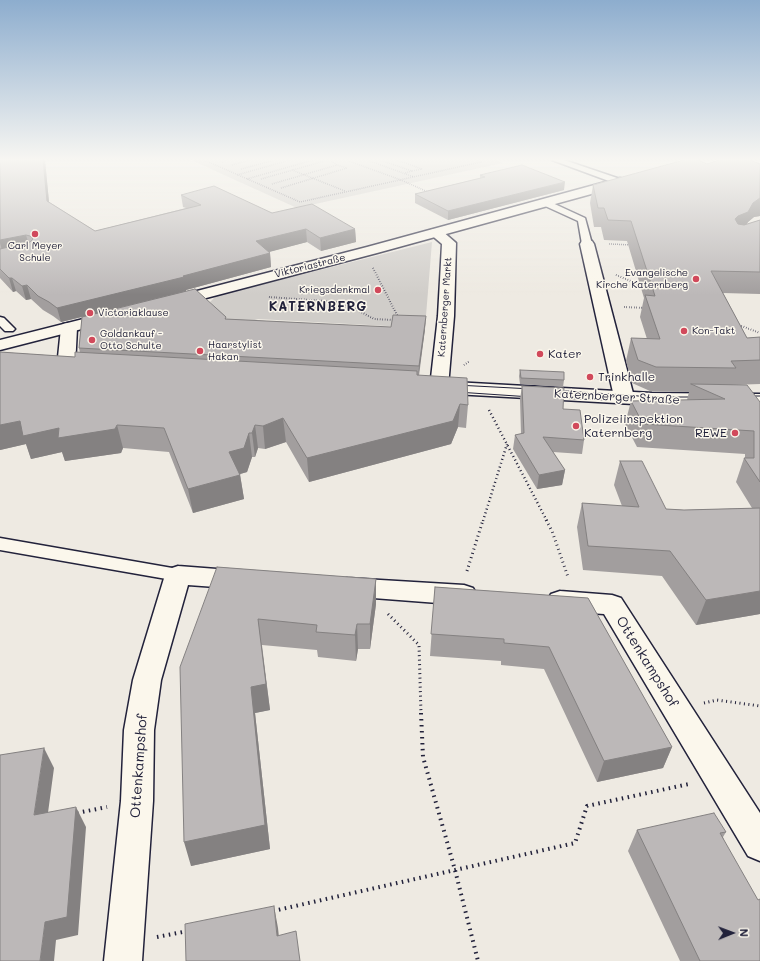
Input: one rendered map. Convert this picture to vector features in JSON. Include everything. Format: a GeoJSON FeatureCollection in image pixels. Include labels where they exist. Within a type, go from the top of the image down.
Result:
{"type":"FeatureCollection","features":[{"type":"Feature","properties":{"kind":"street","name":"Viktoriastraße"},"geometry":{"type":"LineString","coordinates":[[160,304],[360,253],[539,205]]}},
{"type":"Feature","properties":{"kind":"street","name":"Katernberger Markt"},"geometry":{"type":"LineString","coordinates":[[436,233],[449,243],[446,316],[439,387]]}},
{"type":"Feature","properties":{"kind":"street"},"geometry":{"type":"LineString","coordinates":[[587,244],[624,397]]}},
{"type":"Feature","properties":{"kind":"street"},"geometry":{"type":"LineString","coordinates":[[0,345],[122,314]]}},
{"type":"Feature","properties":{"kind":"street"},"geometry":{"type":"LineString","coordinates":[[66,367],[69,328]]}},
{"type":"Feature","properties":{"kind":"street","name":"Katernberger Straße"},"geometry":{"type":"LineString","coordinates":[[416,386],[757,404]]}},
{"type":"Feature","properties":{"kind":"street"},"geometry":{"type":"LineString","coordinates":[[178,575],[270,582]]}},
{"type":"Feature","properties":{"kind":"street","name":"Ottenkampshof"},"geometry":{"type":"LineString","coordinates":[[123,953],[137,801],[139,730],[147,680],[178,575]]}},
{"type":"Feature","properties":{"kind":"street"},"geometry":{"type":"LineString","coordinates":[[324,585],[491,597]]}},
{"type":"Feature","properties":{"kind":"street","name":"Ottenkampshof"},"geometry":{"type":"LineString","coordinates":[[538,600],[612,605],[760,844]]}},
{"type":"Feature","properties":{"kind":"lane"},"geometry":{"type":"LineString","coordinates":[[550,205],[582,220],[587,244]]}},
{"type":"Feature","properties":{"kind":"lane"},"geometry":{"type":"LineString","coordinates":[[0,320],[9,329]]}},
{"type":"Feature","properties":{"kind":"lane"},"geometry":{"type":"LineString","coordinates":[[0,544],[178,575]]}},
{"type":"Feature","properties":{"kind":"path"},"geometry":{"type":"LineString","coordinates":[[587,244],[634,245]]}},
{"type":"Feature","properties":{"kind":"path"},"geometry":{"type":"LineString","coordinates":[[262,297],[338,302],[350,306],[374,319],[400,321],[370,262],[360,253]]}},
{"type":"Feature","properties":{"kind":"path"},"geometry":{"type":"LineString","coordinates":[[595,274],[618,275],[646,287]]}},
{"type":"Feature","properties":{"kind":"path"},"geometry":{"type":"LineString","coordinates":[[603,306],[648,308]]}},
{"type":"Feature","properties":{"kind":"path"},"geometry":{"type":"LineString","coordinates":[[738,325],[760,333]]}},
{"type":"Feature","properties":{"kind":"path"},"geometry":{"type":"LineString","coordinates":[[480,389],[479,400],[488,408],[552,531],[576,602]]}},
{"type":"Feature","properties":{"kind":"path"},"geometry":{"type":"LineString","coordinates":[[460,595],[507,444]]}},
{"type":"Feature","properties":{"kind":"path"},"geometry":{"type":"LineString","coordinates":[[363,588],[420,645],[423,757],[455,870],[478,961]]}},
{"type":"Feature","properties":{"kind":"path"},"geometry":{"type":"LineString","coordinates":[[677,709],[717,700],[760,706]]}},
{"type":"Feature","properties":{"kind":"path"},"geometry":{"type":"LineString","coordinates":[[267,913],[575,843],[587,806],[719,778]]}},
{"type":"Feature","properties":{"kind":"path"},"geometry":{"type":"LineString","coordinates":[[69,815],[137,801]]}},
{"type":"Feature","properties":{"kind":"path"},"geometry":{"type":"LineString","coordinates":[[123,953],[192,930]]}},
{"type":"Feature","properties":{"kind":"shaded area"},"geometry":{"type":"Polygon","coordinates":[[[290,205],[311,205],[297,208],[290,205]]]}},
{"type":"Feature","properties":{"kind":"shaded area"},"geometry":{"type":"Polygon","coordinates":[[[432,242],[425,328],[258,319],[236,326],[221,316],[210,302],[216,296],[432,242]]]}},
{"type":"Feature","properties":{"kind":"building"},"geometry":{"type":"Polygon","coordinates":[[[0,205],[53,205],[95,231],[201,205],[254,205],[272,213],[313,205],[355,229],[320,238],[306,229],[256,241],[270,253],[183,276],[184,277],[57,308],[38,296],[27,285],[22,286],[12,278],[9,278],[0,269],[0,249],[30,242],[33,239],[26,235],[0,240],[0,205]]]}},
{"type":"Feature","properties":{"kind":"building"},"geometry":{"type":"Polygon","coordinates":[[[436,205],[473,205],[448,211],[436,205]]]}},
{"type":"Feature","properties":{"kind":"building"},"geometry":{"type":"Polygon","coordinates":[[[597,205],[752,205],[748,212],[738,216],[735,219],[738,224],[744,225],[760,220],[760,272],[711,271],[747,338],[760,337],[760,360],[731,361],[736,368],[656,367],[638,360],[631,338],[660,339],[645,295],[655,296],[631,221],[608,220],[604,208],[598,208],[597,205]]]}},
{"type":"Feature","properties":{"kind":"building"},"geometry":{"type":"Polygon","coordinates":[[[195,289],[226,317],[225,319],[391,327],[393,315],[426,316],[419,366],[79,348],[82,317],[195,289]]]}},
{"type":"Feature","properties":{"kind":"building"},"geometry":{"type":"Polygon","coordinates":[[[0,352],[75,357],[75,352],[417,371],[417,375],[467,378],[468,405],[460,404],[453,421],[307,458],[283,418],[263,426],[255,425],[252,433],[249,433],[244,448],[229,452],[240,475],[188,489],[164,428],[117,425],[115,429],[58,438],[59,428],[23,436],[20,421],[0,425],[0,352]]]}},
{"type":"Feature","properties":{"kind":"building"},"geometry":{"type":"Polygon","coordinates":[[[520,370],[564,372],[564,380],[521,378],[520,370]]]}},
{"type":"Feature","properties":{"kind":"building"},"geometry":{"type":"Polygon","coordinates":[[[691,384],[747,385],[760,402],[760,482],[744,458],[754,458],[754,431],[643,424],[631,401],[725,399],[691,384]]]}},
{"type":"Feature","properties":{"kind":"building"},"geometry":{"type":"Polygon","coordinates":[[[522,386],[564,388],[563,409],[580,410],[584,440],[543,437],[565,470],[539,475],[515,435],[524,433],[522,386]]]}},
{"type":"Feature","properties":{"kind":"building"},"geometry":{"type":"Polygon","coordinates":[[[620,461],[642,461],[666,509],[760,508],[760,591],[706,600],[670,551],[588,546],[582,503],[639,507],[620,461]]]}},
{"type":"Feature","properties":{"kind":"building"},"geometry":{"type":"Polygon","coordinates":[[[217,567],[376,579],[370,624],[357,624],[355,635],[316,632],[317,625],[258,619],[266,684],[251,687],[265,825],[184,842],[180,667],[217,567]]]}},
{"type":"Feature","properties":{"kind":"building"},"geometry":{"type":"Polygon","coordinates":[[[435,587],[588,598],[672,747],[604,761],[549,647],[504,643],[504,639],[431,634],[435,587]]]}},
{"type":"Feature","properties":{"kind":"building"},"geometry":{"type":"Polygon","coordinates":[[[44,748],[34,815],[76,807],[67,917],[45,922],[40,961],[0,961],[0,755],[44,748]]]}},
{"type":"Feature","properties":{"kind":"building"},"geometry":{"type":"Polygon","coordinates":[[[714,813],[726,832],[720,833],[758,900],[760,899],[760,961],[700,961],[637,830],[714,813]]]}},
{"type":"Feature","properties":{"kind":"building"},"geometry":{"type":"Polygon","coordinates":[[[274,906],[277,936],[296,931],[300,961],[186,961],[185,924],[274,906]]]}},
{"type":"Feature","properties":{"kind":"tram line"},"geometry":{"type":"LineString","coordinates":[[456,385],[532,389]]}},
{"type":"Feature","properties":{"kind":"tram line"},"geometry":{"type":"LineString","coordinates":[[552,390],[653,397],[698,397]]}},
{"type":"Feature","properties":{"kind":"tram line"},"geometry":{"type":"LineString","coordinates":[[457,392],[531,397]]}},
{"type":"Feature","properties":{"kind":"tram line"},"geometry":{"type":"LineString","coordinates":[[744,396],[760,396]]}},
{"type":"Feature","properties":{"kind":"tram line"},"geometry":{"type":"LineString","coordinates":[[553,398],[607,400]]}},
{"type":"Feature","properties":{"kind":"place","name":"Carl Meyer Schule"},"geometry":{"type":"Point","coordinates":[35,234]}},
{"type":"Feature","properties":{"kind":"place","name":"Evangelische Kirche Katernberg"},"geometry":{"type":"Point","coordinates":[696,279]}},
{"type":"Feature","properties":{"kind":"place","name":"Kriegsdenkmal"},"geometry":{"type":"Point","coordinates":[378,290]}},
{"type":"Feature","properties":{"kind":"place","name":"Victoriaklause"},"geometry":{"type":"Point","coordinates":[90,313]}},
{"type":"Feature","properties":{"kind":"place","name":"Kon-Takt"},"geometry":{"type":"Point","coordinates":[684,331]}},
{"type":"Feature","properties":{"kind":"place","name":"Goldankauf - Otto Schulte"},"geometry":{"type":"Point","coordinates":[92,340]}},
{"type":"Feature","properties":{"kind":"place","name":"Haarstylist Hakan"},"geometry":{"type":"Point","coordinates":[200,351]}},
{"type":"Feature","properties":{"kind":"place","name":"Kater"},"geometry":{"type":"Point","coordinates":[540,354]}},
{"type":"Feature","properties":{"kind":"place","name":"Trinkhalle"},"geometry":{"type":"Point","coordinates":[590,377]}},
{"type":"Feature","properties":{"kind":"place","name":"Polizeiinspektion Katernberg"},"geometry":{"type":"Point","coordinates":[576,426]}},
{"type":"Feature","properties":{"kind":"place","name":"REWE"},"geometry":{"type":"Point","coordinates":[735,433]}},
{"type":"Feature","properties":{"kind":"district","name":"KATERNBERG"},"geometry":{"type":"Point","coordinates":[318,307]}}]}
